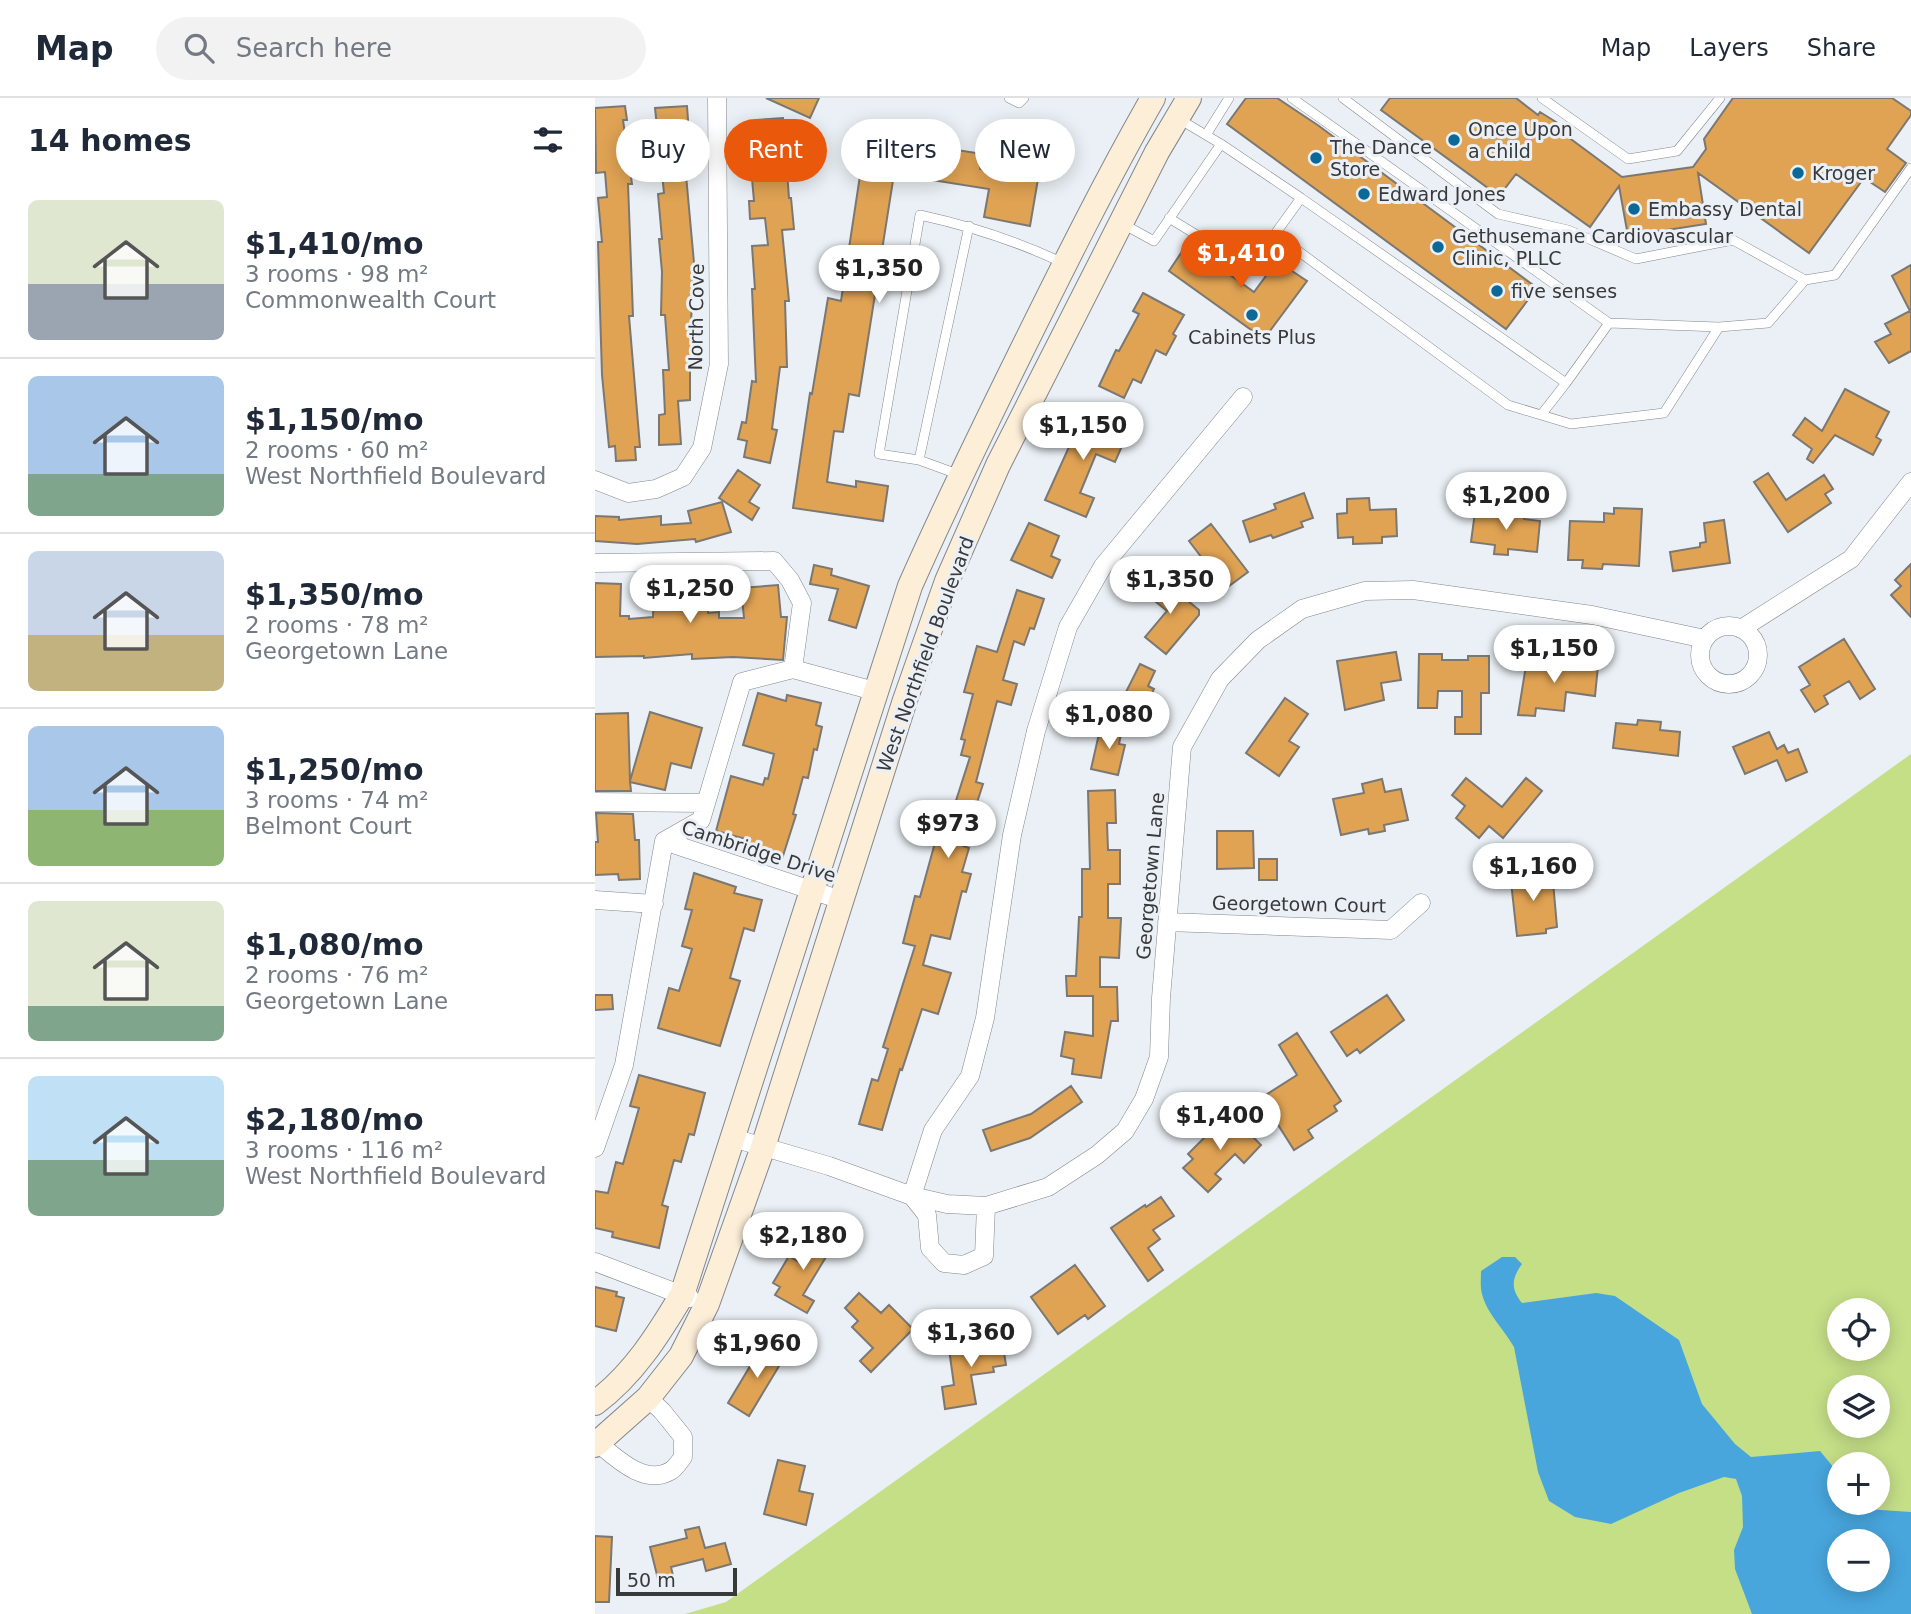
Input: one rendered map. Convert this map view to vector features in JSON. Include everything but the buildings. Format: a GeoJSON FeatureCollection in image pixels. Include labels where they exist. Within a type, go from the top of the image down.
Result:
{"type":"FeatureCollection","features":[{"type":"Feature","properties":{"kind":"main road","name":"West Northfield Boulevard"},"geometry":{"type":"LineString","coordinates":[[595,1403],[608,1394],[653,1344],[683,1295],[910,586],[960,475],[1150,99]]}},
{"type":"Feature","properties":{"kind":"main road","name":"West Northfield Boulevard"},"geometry":{"type":"LineString","coordinates":[[597,1444],[648,1398],[681,1356],[706,1304],[763,1147],[905,700],[947,581],[988,489],[1121,223],[1183,108]]}},
{"type":"Feature","properties":{"kind":"main road"},"geometry":{"type":"LineString","coordinates":[[960,475],[988,489]]}},
{"type":"Feature","properties":{"kind":"street","name":"North Cove"},"geometry":{"type":"LineString","coordinates":[[595,480],[628,492],[656,489],[683,477],[702,448],[719,364],[717,98]]}},
{"type":"Feature","properties":{"kind":"street"},"geometry":{"type":"LineString","coordinates":[[986,1206],[984,1256],[964,1265],[944,1263],[930,1248],[927,1215],[912,1196],[933,1130],[970,1076],[985,1018],[1012,835],[1036,731],[1068,627],[1104,566],[1243,397]]}},
{"type":"Feature","properties":{"kind":"street"},"geometry":{"type":"LineString","coordinates":[[1741,629],[1851,559],[1911,482]]}},
{"type":"Feature","properties":{"kind":"street"},"geometry":{"type":"LineString","coordinates":[[595,563],[774,561],[790,580],[801,603],[793,669],[878,692]]}},
{"type":"Feature","properties":{"kind":"street","name":"Georgetown Lane"},"geometry":{"type":"LineString","coordinates":[[733,1138],[829,1166],[912,1196],[947,1204],[986,1206],[1048,1187],[1097,1155],[1125,1131],[1144,1099],[1159,1056],[1161,998],[1182,747],[1220,680],[1258,640],[1303,608],[1365,592],[1413,590],[1592,615],[1705,639]]}},
{"type":"Feature","properties":{"kind":"street"},"geometry":{"type":"LineString","coordinates":[[1722,627],[1741,629],[1755,641],[1758,651],[1755,670],[1740,682],[1721,684],[1706,673],[1700,655],[1705,639],[1722,627]]}},
{"type":"Feature","properties":{"kind":"street","name":"Cambridge Drive"},"geometry":{"type":"LineString","coordinates":[[664,841],[701,820],[742,682],[793,669]]}},
{"type":"Feature","properties":{"kind":"street"},"geometry":{"type":"LineString","coordinates":[[595,802],[706,803]]}},
{"type":"Feature","properties":{"kind":"street","name":"Cambridge Drive"},"geometry":{"type":"LineString","coordinates":[[664,841],[841,900]]}},
{"type":"Feature","properties":{"kind":"street","name":"Cambridge Drive"},"geometry":{"type":"LineString","coordinates":[[596,1140],[624,1065],[664,841]]}},
{"type":"Feature","properties":{"kind":"street"},"geometry":{"type":"LineString","coordinates":[[595,900],[654,904]]}},
{"type":"Feature","properties":{"kind":"street","name":"Georgetown Court"},"geometry":{"type":"LineString","coordinates":[[1167,922],[1391,930],[1421,903]]}},
{"type":"Feature","properties":{"kind":"street"},"geometry":{"type":"LineString","coordinates":[[595,1262],[706,1304]]}},
{"type":"Feature","properties":{"kind":"street"},"geometry":{"type":"LineString","coordinates":[[597,1444],[634,1470],[651,1475],[671,1471],[683,1457],[683,1437],[648,1398]]}},
{"type":"Feature","properties":{"kind":"lane"},"geometry":{"type":"LineString","coordinates":[[1009,98],[1020,103],[1024,98]]}},
{"type":"Feature","properties":{"kind":"lane"},"geometry":{"type":"LineString","coordinates":[[1206,135],[1229,98]]}},
{"type":"Feature","properties":{"kind":"lane"},"geometry":{"type":"LineString","coordinates":[[1292,98],[1609,323],[1719,327],[1769,323],[1805,280]]}},
{"type":"Feature","properties":{"kind":"lane"},"geometry":{"type":"LineString","coordinates":[[1343,98],[1498,214],[1567,230],[1636,258],[1733,240],[1805,280],[1835,275],[1911,168]]}},
{"type":"Feature","properties":{"kind":"lane"},"geometry":{"type":"LineString","coordinates":[[1542,98],[1628,159],[1677,151],[1720,98]]}},
{"type":"Feature","properties":{"kind":"lane"},"geometry":{"type":"LineString","coordinates":[[1183,108],[1206,135],[1566,383]]}},
{"type":"Feature","properties":{"kind":"lane"},"geometry":{"type":"LineString","coordinates":[[1121,223],[1154,241],[1221,144]]}},
{"type":"Feature","properties":{"kind":"lane"},"geometry":{"type":"LineString","coordinates":[[1169,218],[1249,267],[1301,198]]}},
{"type":"Feature","properties":{"kind":"lane"},"geometry":{"type":"LineString","coordinates":[[960,475],[919,460],[879,454],[920,215],[969,226],[1032,248],[1065,264]]}},
{"type":"Feature","properties":{"kind":"lane"},"geometry":{"type":"LineString","coordinates":[[919,460],[969,226]]}},
{"type":"Feature","properties":{"kind":"lane"},"geometry":{"type":"LineString","coordinates":[[1275,234],[1508,405],[1571,424],[1664,413],[1719,327]]}},
{"type":"Feature","properties":{"kind":"lane"},"geometry":{"type":"LineString","coordinates":[[1541,415],[1609,323]]}},
{"type":"Feature","properties":{"kind":"green space"},"geometry":{"type":"Polygon","coordinates":[[[1911,754],[1911,1614],[685,1614],[726,1602],[1911,754]]]}},
{"type":"Feature","properties":{"kind":"water"},"geometry":{"type":"Polygon","coordinates":[[[1502,1257],[1515,1257],[1522,1264],[1514,1284],[1522,1303],[1596,1293],[1615,1296],[1679,1340],[1702,1404],[1735,1444],[1751,1457],[1820,1451],[1827,1459],[1827,1515],[1890,1515],[1890,1511],[1911,1512],[1911,1614],[1752,1614],[1735,1569],[1734,1550],[1743,1527],[1742,1496],[1736,1479],[1724,1477],[1679,1493],[1611,1524],[1575,1517],[1549,1501],[1538,1472],[1514,1347],[1484,1301],[1481,1271],[1502,1257]]]}},
{"type":"Feature","properties":{"kind":"place","name":"Once Upon a child"},"geometry":{"type":"Point","coordinates":[1454,140]}},
{"type":"Feature","properties":{"kind":"place","name":"The Dance Store"},"geometry":{"type":"Point","coordinates":[1316,158]}},
{"type":"Feature","properties":{"kind":"place","name":"Kroger"},"geometry":{"type":"Point","coordinates":[1798,173]}},
{"type":"Feature","properties":{"kind":"place","name":"Edward Jones"},"geometry":{"type":"Point","coordinates":[1364,194]}},
{"type":"Feature","properties":{"kind":"place","name":"Embassy Dental"},"geometry":{"type":"Point","coordinates":[1634,209]}},
{"type":"Feature","properties":{"kind":"place","name":"Gethusemane Cardiovascular Clinic, PLLC"},"geometry":{"type":"Point","coordinates":[1438,247]}},
{"type":"Feature","properties":{"kind":"place","name":"five senses"},"geometry":{"type":"Point","coordinates":[1497,291]}},
{"type":"Feature","properties":{"kind":"place","name":"Cabinets Plus"},"geometry":{"type":"Point","coordinates":[1252,315]}}]}
